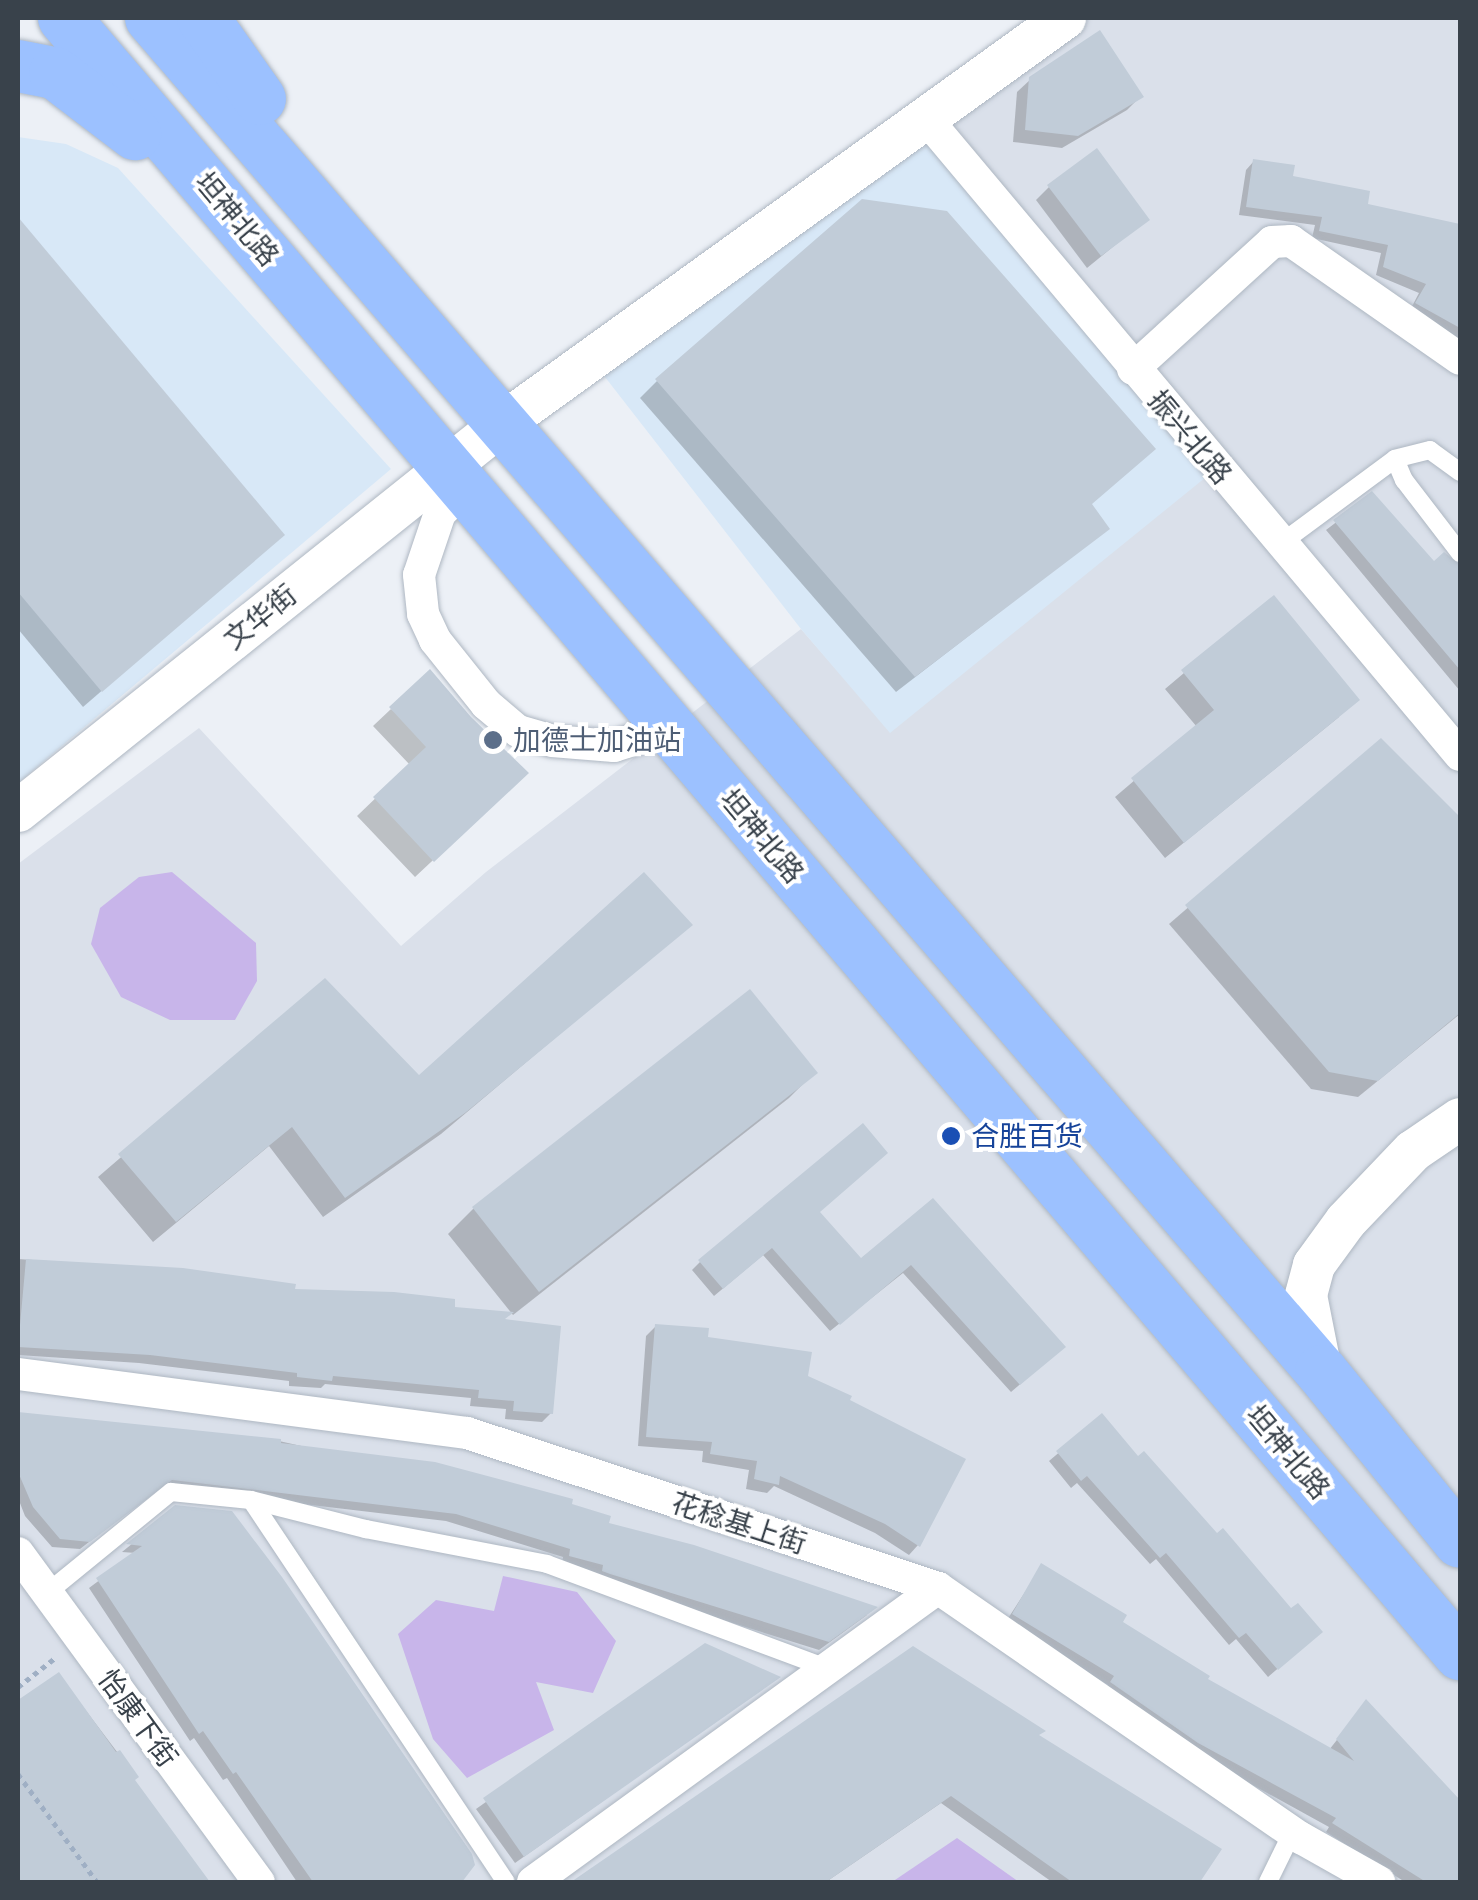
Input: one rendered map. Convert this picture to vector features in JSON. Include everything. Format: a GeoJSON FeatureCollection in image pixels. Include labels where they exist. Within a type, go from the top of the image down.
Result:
{"type":"FeatureCollection","features":[{"type":"Feature","properties":{"kind":"main road","name":"坦神北路"},"geometry":{"type":"LineString","coordinates":[[64,18],[1460,1654]]}},
{"type":"Feature","properties":{"kind":"main road"},"geometry":{"type":"LineString","coordinates":[[151,18],[1321,1371],[1460,1542]]}},
{"type":"Feature","properties":{"kind":"main road"},"geometry":{"type":"LineString","coordinates":[[203,18],[255,89],[309,200]]}},
{"type":"Feature","properties":{"kind":"main road"},"geometry":{"type":"LineString","coordinates":[[18,66],[55,72],[217,196]]}},
{"type":"Feature","properties":{"kind":"street","name":"文华街"},"geometry":{"type":"LineString","coordinates":[[18,811],[457,478],[502,423],[1065,18]]}},
{"type":"Feature","properties":{"kind":"street","name":"振兴北路"},"geometry":{"type":"LineString","coordinates":[[924,116],[1460,755]]}},
{"type":"Feature","properties":{"kind":"street"},"geometry":{"type":"LineString","coordinates":[[1134,369],[1272,242],[1290,241],[1460,359]]}},
{"type":"Feature","properties":{"kind":"street"},"geometry":{"type":"LineString","coordinates":[[457,478],[440,513],[419,575],[422,614],[435,640],[477,693],[518,731],[552,741],[614,746],[670,728]]}},
{"type":"Feature","properties":{"kind":"street"},"geometry":{"type":"LineString","coordinates":[[1321,1371],[1306,1294],[1314,1265],[1346,1220],[1414,1151],[1460,1119]]}},
{"type":"Feature","properties":{"kind":"street","name":"花稔基上街"},"geometry":{"type":"LineString","coordinates":[[18,1374],[467,1433],[938,1588],[1292,1832],[1380,1882]]}},
{"type":"Feature","properties":{"kind":"street","name":"怡康下街"},"geometry":{"type":"LineString","coordinates":[[18,1552],[259,1882]]}},
{"type":"Feature","properties":{"kind":"street"},"geometry":{"type":"LineString","coordinates":[[533,1882],[938,1588]]}},
{"type":"Feature","properties":{"kind":"lane"},"geometry":{"type":"LineString","coordinates":[[1280,544],[1395,459],[1430,450],[1460,472]]}},
{"type":"Feature","properties":{"kind":"lane"},"geometry":{"type":"LineString","coordinates":[[1395,459],[1404,480],[1460,553]]}},
{"type":"Feature","properties":{"kind":"lane"},"geometry":{"type":"LineString","coordinates":[[47,1593],[172,1492],[250,1500],[366,1529],[548,1564],[828,1668]]}},
{"type":"Feature","properties":{"kind":"lane"},"geometry":{"type":"LineString","coordinates":[[250,1500],[506,1882]]}},
{"type":"Feature","properties":{"kind":"lane"},"geometry":{"type":"LineString","coordinates":[[1268,1882],[1292,1832]]}},
{"type":"Feature","properties":{"kind":"path"},"geometry":{"type":"LineString","coordinates":[[18,1686],[80,1638]]}},
{"type":"Feature","properties":{"kind":"path"},"geometry":{"type":"LineString","coordinates":[[18,1774],[96,1882]]}},
{"type":"Feature","properties":{"kind":"shaded area"},"geometry":{"type":"Polygon","coordinates":[[[1065,18],[1460,18],[1460,1882],[18,1882],[18,864],[199,728],[401,946],[486,872],[801,629],[891,732],[924,116],[1065,18]]]}},
{"type":"Feature","properties":{"kind":"shaded area"},"geometry":{"type":"Polygon","coordinates":[[[924,116],[1216,469],[890,733],[801,629],[591,359],[924,116]]]}},
{"type":"Feature","properties":{"kind":"shaded area"},"geometry":{"type":"Polygon","coordinates":[[[18,137],[66,144],[118,168],[391,469],[18,783],[18,137]]]}},
{"type":"Feature","properties":{"kind":"shaded area"},"geometry":{"type":"Polygon","coordinates":[[[172,872],[256,943],[257,981],[235,1020],[170,1020],[121,997],[91,944],[100,908],[139,877],[172,872]]]}},
{"type":"Feature","properties":{"kind":"shaded area"},"geometry":{"type":"Polygon","coordinates":[[[503,1576],[577,1592],[616,1641],[593,1693],[536,1682],[554,1730],[467,1778],[433,1739],[398,1634],[436,1600],[494,1611],[503,1576]]]}},
{"type":"Feature","properties":{"kind":"shaded area"},"geometry":{"type":"Polygon","coordinates":[[[957,1838],[1019,1882],[892,1882],[957,1838]]]}},
{"type":"Feature","properties":{"kind":"building"},"geometry":{"type":"Polygon","coordinates":[[[1100,30],[1144,97],[1078,136],[1025,130],[1029,77],[1100,30]]]}},
{"type":"Feature","properties":{"kind":"building"},"geometry":{"type":"Polygon","coordinates":[[[1097,148],[1150,220],[1101,256],[1047,185],[1097,148]]]}},
{"type":"Feature","properties":{"kind":"building"},"geometry":{"type":"Polygon","coordinates":[[[1253,159],[1295,165],[1293,176],[1370,191],[1368,204],[1460,224],[1460,328],[1415,303],[1426,284],[1383,267],[1388,245],[1319,231],[1322,217],[1246,207],[1253,159]]]}},
{"type":"Feature","properties":{"kind":"building"},"geometry":{"type":"Polygon","coordinates":[[[862,199],[947,211],[1156,449],[1092,504],[1110,529],[915,677],[655,379],[862,199]]]}},
{"type":"Feature","properties":{"kind":"building"},"geometry":{"type":"Polygon","coordinates":[[[18,217],[285,535],[102,692],[18,592],[18,217]]]}},
{"type":"Feature","properties":{"kind":"building"},"geometry":{"type":"Polygon","coordinates":[[[1372,491],[1434,561],[1444,552],[1460,565],[1460,670],[1333,520],[1372,491]]]}},
{"type":"Feature","properties":{"kind":"building"},"geometry":{"type":"Polygon","coordinates":[[[1274,595],[1360,700],[1184,843],[1131,778],[1214,710],[1181,670],[1274,595]]]}},
{"type":"Feature","properties":{"kind":"building"},"geometry":{"type":"Polygon","coordinates":[[[430,669],[471,717],[529,773],[434,862],[373,797],[426,747],[389,707],[430,669]]]}},
{"type":"Feature","properties":{"kind":"building"},"geometry":{"type":"Polygon","coordinates":[[[1381,738],[1460,817],[1460,1013],[1378,1081],[1329,1072],[1185,905],[1381,738]]]}},
{"type":"Feature","properties":{"kind":"building"},"geometry":{"type":"Polygon","coordinates":[[[644,872],[693,925],[465,1113],[345,1198],[292,1127],[176,1222],[118,1154],[325,978],[419,1075],[644,872]]]}},
{"type":"Feature","properties":{"kind":"building"},"geometry":{"type":"Polygon","coordinates":[[[750,989],[818,1073],[539,1292],[472,1207],[750,989]]]}},
{"type":"Feature","properties":{"kind":"building"},"geometry":{"type":"Polygon","coordinates":[[[863,1123],[888,1153],[820,1212],[861,1258],[933,1198],[1066,1347],[1020,1385],[911,1265],[840,1325],[772,1248],[723,1289],[698,1260],[863,1123]]]}},
{"type":"Feature","properties":{"kind":"building"},"geometry":{"type":"Polygon","coordinates":[[[26,1259],[183,1268],[296,1284],[295,1289],[394,1292],[455,1299],[455,1307],[514,1312],[505,1319],[561,1326],[553,1414],[513,1411],[514,1401],[478,1398],[479,1390],[333,1376],[332,1381],[150,1355],[18,1347],[26,1259]]]}},
{"type":"Feature","properties":{"kind":"building"},"geometry":{"type":"Polygon","coordinates":[[[655,1324],[709,1328],[708,1337],[812,1352],[808,1376],[966,1459],[920,1547],[885,1524],[780,1476],[779,1485],[754,1479],[757,1461],[710,1454],[712,1442],[646,1437],[655,1324]]]}},
{"type":"Feature","properties":{"kind":"building"},"geometry":{"type":"Polygon","coordinates":[[[18,1412],[281,1439],[281,1443],[435,1462],[573,1499],[572,1504],[611,1516],[609,1523],[694,1545],[878,1607],[829,1642],[610,1574],[602,1571],[603,1565],[569,1556],[570,1549],[456,1514],[172,1480],[90,1542],[60,1539],[33,1507],[18,1472],[18,1412]]]}},
{"type":"Feature","properties":{"kind":"building"},"geometry":{"type":"Polygon","coordinates":[[[1102,1413],[1138,1456],[1144,1451],[1217,1533],[1223,1528],[1291,1608],[1298,1603],[1323,1632],[1278,1670],[1246,1633],[1239,1638],[1166,1553],[1160,1558],[1087,1476],[1081,1481],[1056,1451],[1102,1413]]]}},
{"type":"Feature","properties":{"kind":"building"},"geometry":{"type":"Polygon","coordinates":[[[175,1505],[232,1511],[282,1577],[472,1854],[475,1865],[462,1882],[313,1882],[236,1772],[233,1774],[203,1731],[199,1734],[96,1578],[142,1546],[126,1544],[175,1505]]]}},
{"type":"Feature","properties":{"kind":"building"},"geometry":{"type":"Polygon","coordinates":[[[1041,1563],[1127,1615],[1123,1622],[1210,1676],[1208,1679],[1354,1761],[1336,1739],[1366,1699],[1460,1800],[1460,1882],[1426,1882],[1332,1823],[1336,1818],[1198,1743],[1110,1682],[1114,1676],[1012,1614],[1041,1563]]]}},
{"type":"Feature","properties":{"kind":"building"},"geometry":{"type":"Polygon","coordinates":[[[705,1643],[781,1677],[524,1857],[483,1798],[705,1643]]]}},
{"type":"Feature","properties":{"kind":"building"},"geometry":{"type":"Polygon","coordinates":[[[913,1646],[1046,1731],[1039,1735],[1222,1849],[1200,1882],[1072,1882],[951,1796],[826,1882],[571,1882],[913,1646]]]}},
{"type":"Feature","properties":{"kind":"building"},"geometry":{"type":"Polygon","coordinates":[[[59,1672],[116,1752],[120,1750],[139,1777],[135,1780],[210,1882],[18,1882],[18,1700],[59,1672]]]}},
{"type":"Feature","properties":{"kind":"place","name":"加德士加油站"},"geometry":{"type":"Point","coordinates":[493,740]}},
{"type":"Feature","properties":{"kind":"place","name":"合胜百货"},"geometry":{"type":"Point","coordinates":[951,1136]}}]}
